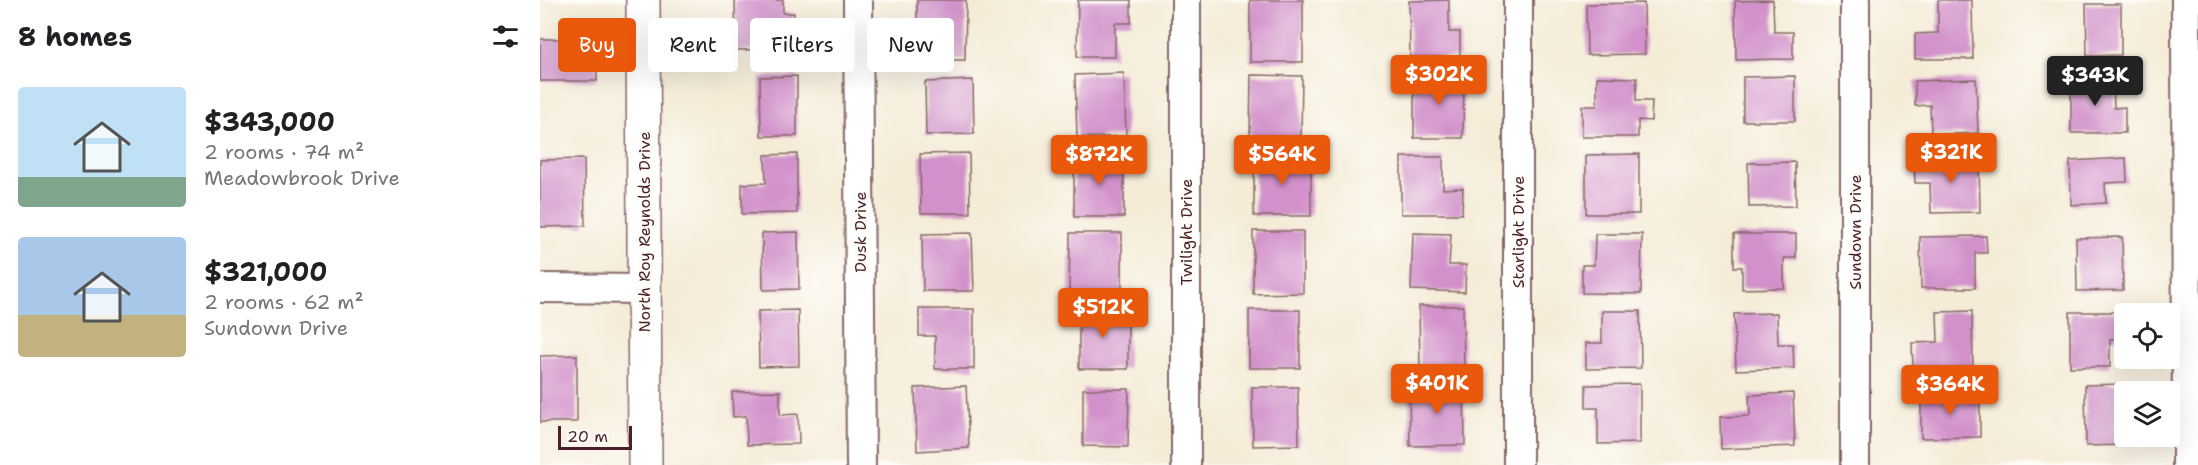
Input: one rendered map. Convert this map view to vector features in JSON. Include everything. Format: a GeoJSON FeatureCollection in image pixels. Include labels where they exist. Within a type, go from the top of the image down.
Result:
{"type":"FeatureCollection","features":[{"type":"Feature","properties":{"kind":"street","name":"North Roy Reynolds Drive"},"geometry":{"type":"LineString","coordinates":[[644,0],[645,465]]}},
{"type":"Feature","properties":{"kind":"street","name":"Dusk Drive"},"geometry":{"type":"LineString","coordinates":[[858,0],[861,465]]}},
{"type":"Feature","properties":{"kind":"street","name":"Twilight Drive"},"geometry":{"type":"LineString","coordinates":[[1186,0],[1186,465]]}},
{"type":"Feature","properties":{"kind":"street","name":"Starlight Drive"},"geometry":{"type":"LineString","coordinates":[[1518,0],[1518,465]]}},
{"type":"Feature","properties":{"kind":"street","name":"Sundown Drive"},"geometry":{"type":"LineString","coordinates":[[1855,0],[1855,465]]}},
{"type":"Feature","properties":{"kind":"street"},"geometry":{"type":"LineString","coordinates":[[2186,0],[2187,465]]}},
{"type":"Feature","properties":{"kind":"street"},"geometry":{"type":"LineString","coordinates":[[540,288],[645,289]]}},
{"type":"Feature","properties":{"kind":"building"},"geometry":{"type":"Polygon","coordinates":[[[735,0],[783,0],[783,13],[794,13],[794,18],[750,18],[750,50],[738,50],[738,18],[735,18],[735,0]]]}},
{"type":"Feature","properties":{"kind":"building"},"geometry":{"type":"Polygon","coordinates":[[[917,0],[966,0],[965,60],[954,60],[954,18],[917,18],[917,0]]]}},
{"type":"Feature","properties":{"kind":"building"},"geometry":{"type":"Polygon","coordinates":[[[1078,0],[1131,0],[1131,23],[1115,23],[1115,57],[1077,57],[1078,0]]]}},
{"type":"Feature","properties":{"kind":"building"},"geometry":{"type":"Polygon","coordinates":[[[1250,0],[1303,0],[1303,62],[1250,62],[1250,0]]]}},
{"type":"Feature","properties":{"kind":"building"},"geometry":{"type":"Polygon","coordinates":[[[1449,0],[1449,32],[1460,32],[1460,57],[1410,57],[1409,1],[1449,0]]]}},
{"type":"Feature","properties":{"kind":"building"},"geometry":{"type":"Polygon","coordinates":[[[1773,0],[1774,32],[1793,32],[1793,59],[1736,60],[1735,1],[1773,0]]]}},
{"type":"Feature","properties":{"kind":"building"},"geometry":{"type":"Polygon","coordinates":[[[1938,0],[1972,0],[1973,59],[1915,59],[1915,34],[1938,33],[1938,0]]]}},
{"type":"Feature","properties":{"kind":"building"},"geometry":{"type":"Polygon","coordinates":[[[1644,3],[1645,54],[1587,55],[1586,4],[1644,3]]]}},
{"type":"Feature","properties":{"kind":"building"},"geometry":{"type":"Polygon","coordinates":[[[2086,4],[2121,4],[2121,55],[2087,56],[2086,4]]]}},
{"type":"Feature","properties":{"kind":"building"},"geometry":{"type":"Polygon","coordinates":[[[540,39],[558,39],[558,72],[597,72],[597,81],[540,81],[540,39]]]}},
{"type":"Feature","properties":{"kind":"building"},"geometry":{"type":"Polygon","coordinates":[[[1124,73],[1126,136],[1077,138],[1075,75],[1124,73]]]}},
{"type":"Feature","properties":{"kind":"building"},"geometry":{"type":"Polygon","coordinates":[[[1414,74],[1464,74],[1463,138],[1414,138],[1414,74]]]}},
{"type":"Feature","properties":{"kind":"building"},"geometry":{"type":"Polygon","coordinates":[[[1251,75],[1302,76],[1301,136],[1250,136],[1251,75]]]}},
{"type":"Feature","properties":{"kind":"building"},"geometry":{"type":"Polygon","coordinates":[[[797,76],[797,136],[761,136],[760,77],[797,76]]]}},
{"type":"Feature","properties":{"kind":"building"},"geometry":{"type":"Polygon","coordinates":[[[1795,76],[1795,121],[1743,121],[1743,77],[1795,76]]]}},
{"type":"Feature","properties":{"kind":"building"},"geometry":{"type":"Polygon","coordinates":[[[1597,77],[1637,78],[1636,101],[1652,101],[1651,121],[1638,120],[1638,137],[1582,137],[1582,106],[1597,106],[1597,77]]]}},
{"type":"Feature","properties":{"kind":"building"},"geometry":{"type":"Polygon","coordinates":[[[2113,78],[2114,108],[2125,107],[2125,133],[2071,133],[2071,79],[2113,78]]]}},
{"type":"Feature","properties":{"kind":"building"},"geometry":{"type":"Polygon","coordinates":[[[1976,79],[1978,133],[1931,135],[1930,105],[1915,106],[1915,81],[1976,79]]]}},
{"type":"Feature","properties":{"kind":"building"},"geometry":{"type":"Polygon","coordinates":[[[973,80],[974,134],[926,135],[925,82],[973,80]]]}},
{"type":"Feature","properties":{"kind":"building"},"geometry":{"type":"Polygon","coordinates":[[[969,153],[970,213],[921,213],[920,154],[969,153]]]}},
{"type":"Feature","properties":{"kind":"building"},"geometry":{"type":"Polygon","coordinates":[[[797,154],[797,213],[742,214],[742,184],[766,183],[765,155],[797,154]]]}},
{"type":"Feature","properties":{"kind":"building"},"geometry":{"type":"Polygon","coordinates":[[[1639,154],[1639,214],[1586,214],[1586,155],[1639,154]]]}},
{"type":"Feature","properties":{"kind":"building"},"geometry":{"type":"Polygon","coordinates":[[[1124,155],[1124,217],[1074,217],[1074,156],[1124,155]]]}},
{"type":"Feature","properties":{"kind":"building"},"geometry":{"type":"Polygon","coordinates":[[[1254,156],[1311,156],[1311,216],[1254,216],[1254,156]]]}},
{"type":"Feature","properties":{"kind":"building"},"geometry":{"type":"Polygon","coordinates":[[[1401,157],[1443,157],[1443,189],[1463,188],[1462,214],[1401,214],[1401,157]]]}},
{"type":"Feature","properties":{"kind":"building"},"geometry":{"type":"Polygon","coordinates":[[[2126,158],[2127,182],[2105,183],[2106,203],[2071,205],[2070,161],[2126,158]]]}},
{"type":"Feature","properties":{"kind":"building"},"geometry":{"type":"Polygon","coordinates":[[[584,159],[585,226],[540,227],[540,160],[584,159]]]}},
{"type":"Feature","properties":{"kind":"building"},"geometry":{"type":"Polygon","coordinates":[[[1979,159],[1980,212],[1931,213],[1930,183],[1915,183],[1914,160],[1979,159]]]}},
{"type":"Feature","properties":{"kind":"building"},"geometry":{"type":"Polygon","coordinates":[[[1795,162],[1796,206],[1749,207],[1748,163],[1795,162]]]}},
{"type":"Feature","properties":{"kind":"building"},"geometry":{"type":"Polygon","coordinates":[[[1253,231],[1303,231],[1303,293],[1253,294],[1253,231]]]}},
{"type":"Feature","properties":{"kind":"building"},"geometry":{"type":"Polygon","coordinates":[[[798,232],[799,289],[763,290],[762,233],[798,232]]]}},
{"type":"Feature","properties":{"kind":"building"},"geometry":{"type":"Polygon","coordinates":[[[972,233],[974,291],[923,291],[922,234],[972,233]]]}},
{"type":"Feature","properties":{"kind":"building"},"geometry":{"type":"Polygon","coordinates":[[[1070,233],[1122,233],[1122,295],[1069,295],[1070,233]]]}},
{"type":"Feature","properties":{"kind":"building"},"geometry":{"type":"Polygon","coordinates":[[[1413,233],[1451,234],[1449,265],[1466,265],[1465,292],[1411,290],[1413,233]]]}},
{"type":"Feature","properties":{"kind":"building"},"geometry":{"type":"Polygon","coordinates":[[[1595,234],[1642,234],[1641,294],[1582,293],[1582,265],[1594,265],[1595,234]]]}},
{"type":"Feature","properties":{"kind":"building"},"geometry":{"type":"Polygon","coordinates":[[[1734,234],[1796,234],[1796,258],[1784,258],[1784,288],[1742,289],[1742,267],[1734,267],[1734,234]]]}},
{"type":"Feature","properties":{"kind":"building"},"geometry":{"type":"Polygon","coordinates":[[[1986,236],[1987,253],[1975,253],[1975,288],[1921,288],[1920,237],[1986,236]]]}},
{"type":"Feature","properties":{"kind":"building"},"geometry":{"type":"Polygon","coordinates":[[[2122,237],[2123,290],[2077,291],[2076,238],[2122,237]]]}},
{"type":"Feature","properties":{"kind":"building"},"geometry":{"type":"Polygon","coordinates":[[[1419,306],[1463,306],[1464,372],[1420,373],[1419,306]]]}},
{"type":"Feature","properties":{"kind":"building"},"geometry":{"type":"Polygon","coordinates":[[[919,309],[974,309],[974,369],[935,369],[935,336],[919,336],[919,309]]]}},
{"type":"Feature","properties":{"kind":"building"},"geometry":{"type":"Polygon","coordinates":[[[1079,309],[1128,309],[1128,369],[1079,369],[1079,309]]]}},
{"type":"Feature","properties":{"kind":"building"},"geometry":{"type":"Polygon","coordinates":[[[798,310],[799,366],[759,367],[758,311],[798,310]]]}},
{"type":"Feature","properties":{"kind":"building"},"geometry":{"type":"Polygon","coordinates":[[[1249,310],[1300,310],[1300,368],[1249,368],[1249,310]]]}},
{"type":"Feature","properties":{"kind":"building"},"geometry":{"type":"Polygon","coordinates":[[[1602,311],[1640,311],[1641,368],[1586,369],[1586,343],[1602,343],[1602,311]]]}},
{"type":"Feature","properties":{"kind":"building"},"geometry":{"type":"Polygon","coordinates":[[[1972,311],[1973,369],[1913,370],[1912,343],[1938,342],[1937,312],[1972,311]]]}},
{"type":"Feature","properties":{"kind":"building"},"geometry":{"type":"Polygon","coordinates":[[[2070,312],[2114,312],[2114,339],[2110,339],[2110,367],[2070,367],[2070,312]]]}},
{"type":"Feature","properties":{"kind":"building"},"geometry":{"type":"Polygon","coordinates":[[[1777,313],[1778,344],[1793,344],[1794,368],[1736,370],[1734,314],[1777,313]]]}},
{"type":"Feature","properties":{"kind":"building"},"geometry":{"type":"Polygon","coordinates":[[[577,355],[577,422],[540,422],[540,356],[577,355]]]}},
{"type":"Feature","properties":{"kind":"building"},"geometry":{"type":"Polygon","coordinates":[[[1640,384],[1640,443],[1598,444],[1598,408],[1586,408],[1586,385],[1640,384]]]}},
{"type":"Feature","properties":{"kind":"building"},"geometry":{"type":"Polygon","coordinates":[[[2114,384],[2114,445],[2086,446],[2085,385],[2114,384]]]}},
{"type":"Feature","properties":{"kind":"building"},"geometry":{"type":"Polygon","coordinates":[[[1409,385],[1464,385],[1465,445],[1410,446],[1409,385]]]}},
{"type":"Feature","properties":{"kind":"building"},"geometry":{"type":"Polygon","coordinates":[[[966,386],[969,448],[917,451],[915,388],[966,386]]]}},
{"type":"Feature","properties":{"kind":"building"},"geometry":{"type":"Polygon","coordinates":[[[1252,387],[1298,387],[1299,445],[1253,446],[1252,387]]]}},
{"type":"Feature","properties":{"kind":"building"},"geometry":{"type":"Polygon","coordinates":[[[1083,389],[1129,389],[1128,447],[1083,446],[1083,389]]]}},
{"type":"Feature","properties":{"kind":"building"},"geometry":{"type":"Polygon","coordinates":[[[780,391],[780,415],[798,414],[799,444],[747,445],[746,416],[733,417],[732,392],[780,391]]]}},
{"type":"Feature","properties":{"kind":"building"},"geometry":{"type":"Polygon","coordinates":[[[1793,393],[1795,446],[1721,449],[1720,417],[1750,416],[1749,395],[1793,393]]]}},
{"type":"Feature","properties":{"kind":"building"},"geometry":{"type":"Polygon","coordinates":[[[1980,395],[1980,437],[1921,438],[1921,396],[1980,395]]]}}]}
